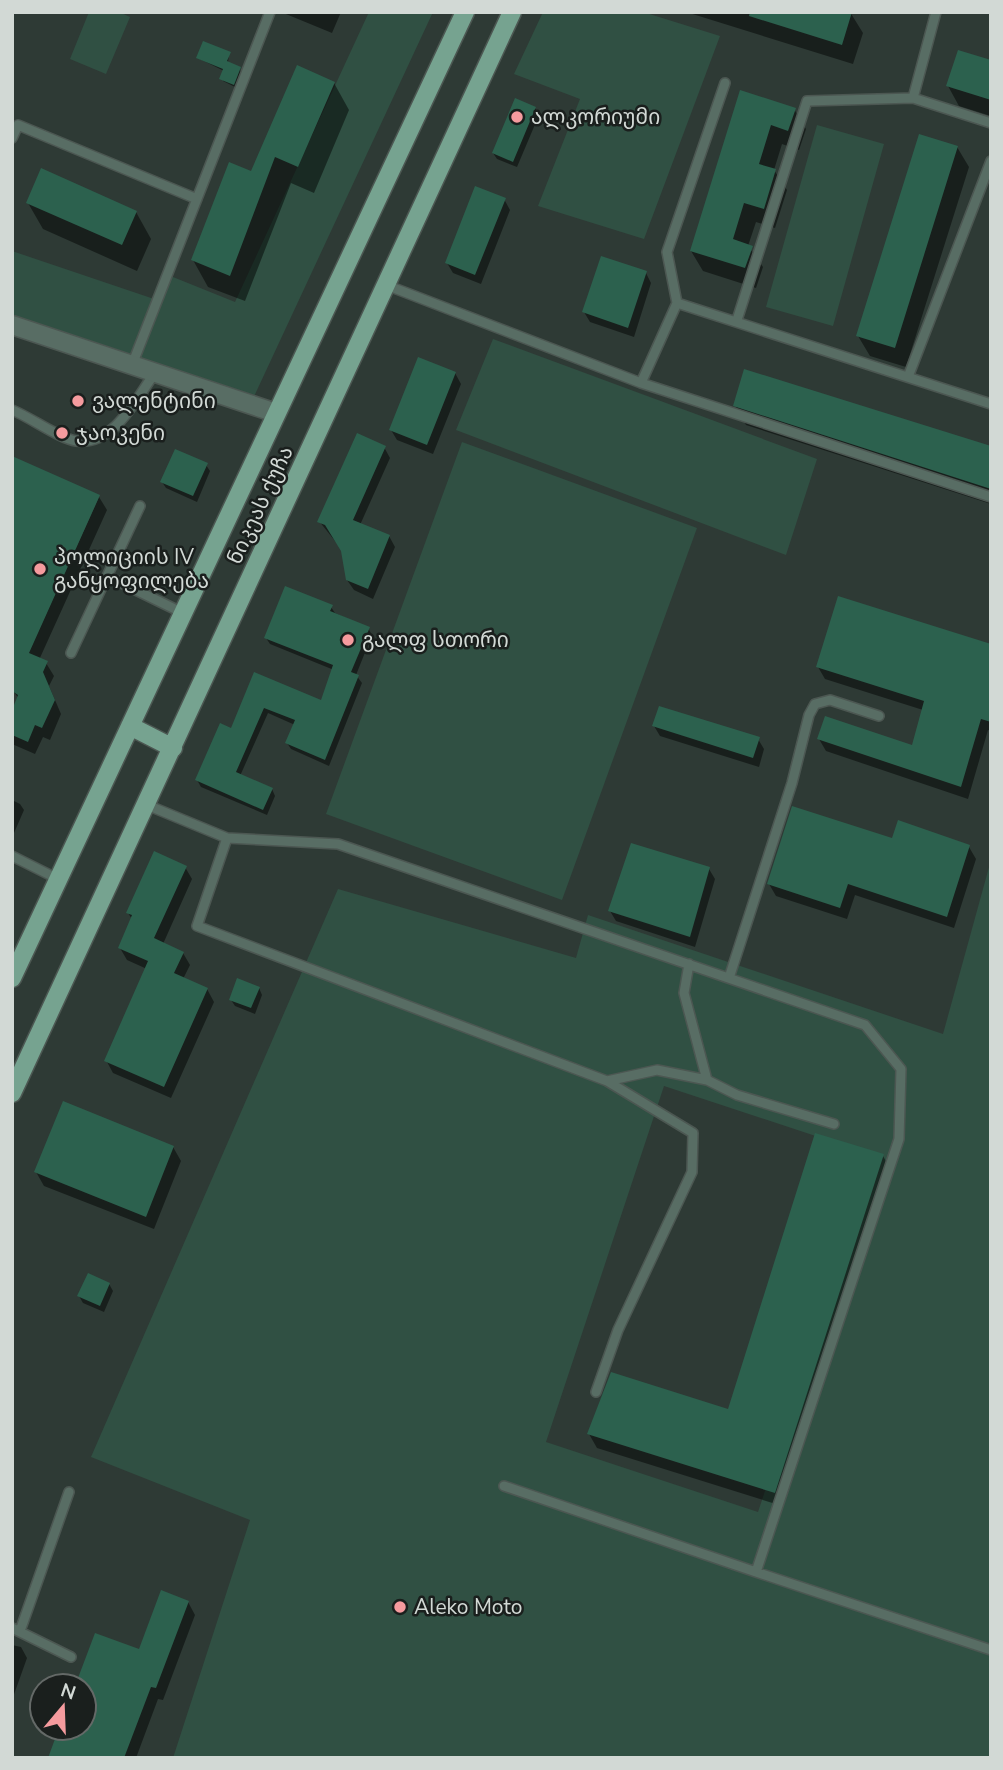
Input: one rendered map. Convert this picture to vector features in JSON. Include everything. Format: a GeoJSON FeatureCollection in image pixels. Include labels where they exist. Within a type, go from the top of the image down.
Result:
{"type":"FeatureCollection","features":[{"type":"Feature","properties":{"kind":"main road","name":"ნიკეას ქუჩა"},"geometry":{"type":"LineString","coordinates":[[12,978],[465,12]]}},
{"type":"Feature","properties":{"kind":"main road","name":"ნიკეას ქუჩა"},"geometry":{"type":"LineString","coordinates":[[12,1093],[512,12]]}},
{"type":"Feature","properties":{"kind":"main road"},"geometry":{"type":"LineString","coordinates":[[130,726],[173,748]]}},
{"type":"Feature","properties":{"kind":"street"},"geometry":{"type":"LineString","coordinates":[[12,325],[276,414]]}},
{"type":"Feature","properties":{"kind":"lane"},"geometry":{"type":"LineString","coordinates":[[132,365],[270,12]]}},
{"type":"Feature","properties":{"kind":"lane"},"geometry":{"type":"LineString","coordinates":[[913,98],[936,12]]}},
{"type":"Feature","properties":{"kind":"lane"},"geometry":{"type":"LineString","coordinates":[[640,383],[677,303],[667,252],[725,83]]}},
{"type":"Feature","properties":{"kind":"lane"},"geometry":{"type":"LineString","coordinates":[[737,320],[807,101],[913,98],[991,123]]}},
{"type":"Feature","properties":{"kind":"lane"},"geometry":{"type":"LineString","coordinates":[[12,138],[18,125],[197,199]]}},
{"type":"Feature","properties":{"kind":"lane"},"geometry":{"type":"LineString","coordinates":[[908,377],[991,161]]}},
{"type":"Feature","properties":{"kind":"lane"},"geometry":{"type":"LineString","coordinates":[[386,285],[640,383],[991,497]]}},
{"type":"Feature","properties":{"kind":"lane"},"geometry":{"type":"LineString","coordinates":[[677,303],[737,320],[991,404]]}},
{"type":"Feature","properties":{"kind":"lane"},"geometry":{"type":"LineString","coordinates":[[12,410],[75,441],[96,438],[123,420],[155,373]]}},
{"type":"Feature","properties":{"kind":"lane"},"geometry":{"type":"LineString","coordinates":[[71,653],[140,506]]}},
{"type":"Feature","properties":{"kind":"lane"},"geometry":{"type":"LineString","coordinates":[[107,576],[183,612]]}},
{"type":"Feature","properties":{"kind":"lane"},"geometry":{"type":"LineString","coordinates":[[729,978],[792,783],[808,715],[815,704],[830,701],[879,716]]}},
{"type":"Feature","properties":{"kind":"lane"},"geometry":{"type":"LineString","coordinates":[[147,805],[227,838],[338,844],[866,1025],[901,1069],[899,1139],[756,1572]]}},
{"type":"Feature","properties":{"kind":"lane"},"geometry":{"type":"LineString","coordinates":[[227,838],[197,926],[607,1081],[693,1133],[692,1172],[618,1330],[596,1392]]}},
{"type":"Feature","properties":{"kind":"lane"},"geometry":{"type":"LineString","coordinates":[[12,856],[58,879]]}},
{"type":"Feature","properties":{"kind":"lane"},"geometry":{"type":"LineString","coordinates":[[689,964],[684,993],[707,1080]]}},
{"type":"Feature","properties":{"kind":"lane"},"geometry":{"type":"LineString","coordinates":[[607,1081],[657,1070],[707,1080],[737,1096],[834,1124]]}},
{"type":"Feature","properties":{"kind":"lane"},"geometry":{"type":"LineString","coordinates":[[505,1486],[991,1650]]}},
{"type":"Feature","properties":{"kind":"lane"},"geometry":{"type":"LineString","coordinates":[[69,1492],[16,1630],[71,1657]]}},
{"type":"Feature","properties":{"kind":"green space"},"geometry":{"type":"Polygon","coordinates":[[[89,12],[119,12],[130,17],[106,74],[70,59],[89,12]]]}},
{"type":"Feature","properties":{"kind":"green space"},"geometry":{"type":"Polygon","coordinates":[[[369,12],[433,12],[250,405],[12,325],[12,251],[157,300],[168,275],[235,302],[369,12]]]}},
{"type":"Feature","properties":{"kind":"green space"},"geometry":{"type":"Polygon","coordinates":[[[543,12],[643,12],[720,36],[644,239],[538,206],[580,99],[514,74],[543,12]]]}},
{"type":"Feature","properties":{"kind":"green space"},"geometry":{"type":"Polygon","coordinates":[[[817,125],[884,144],[833,326],[766,307],[817,125]]]}},
{"type":"Feature","properties":{"kind":"green space"},"geometry":{"type":"Polygon","coordinates":[[[493,339],[817,459],[786,555],[456,430],[493,339]]]}},
{"type":"Feature","properties":{"kind":"green space"},"geometry":{"type":"Polygon","coordinates":[[[462,442],[697,528],[562,900],[326,814],[462,442]]]}},
{"type":"Feature","properties":{"kind":"green space"},"geometry":{"type":"Polygon","coordinates":[[[991,860],[991,1758],[173,1758],[250,1520],[91,1457],[338,889],[576,958],[588,915],[943,1034],[991,860]],[[664,1086],[546,1442],[758,1512],[876,1156],[664,1086]]]}},
{"type":"Feature","properties":{"kind":"building"},"geometry":{"type":"Polygon","coordinates":[[[750,12],[852,12],[842,45],[749,16],[750,12]]]}},
{"type":"Feature","properties":{"kind":"building"},"geometry":{"type":"Polygon","coordinates":[[[203,41],[231,52],[227,61],[241,67],[234,85],[219,79],[223,69],[196,58],[203,41]]]}},
{"type":"Feature","properties":{"kind":"building"},"geometry":{"type":"Polygon","coordinates":[[[958,50],[991,60],[991,100],[946,86],[958,50]]]}},
{"type":"Feature","properties":{"kind":"building"},"geometry":{"type":"Polygon","coordinates":[[[297,65],[335,82],[298,167],[275,157],[230,276],[191,260],[229,162],[251,171],[297,65]]]}},
{"type":"Feature","properties":{"kind":"building"},"geometry":{"type":"Polygon","coordinates":[[[740,90],[796,108],[788,131],[771,125],[759,164],[776,169],[764,209],[744,203],[733,239],[753,246],[745,268],[690,251],[740,90]]]}},
{"type":"Feature","properties":{"kind":"building"},"geometry":{"type":"Polygon","coordinates":[[[515,98],[536,107],[513,162],[492,153],[515,98]]]}},
{"type":"Feature","properties":{"kind":"building"},"geometry":{"type":"Polygon","coordinates":[[[919,134],[958,146],[895,348],[856,336],[919,134]]]}},
{"type":"Feature","properties":{"kind":"building"},"geometry":{"type":"Polygon","coordinates":[[[41,168],[137,211],[122,245],[26,203],[41,168]]]}},
{"type":"Feature","properties":{"kind":"building"},"geometry":{"type":"Polygon","coordinates":[[[475,186],[506,198],[475,275],[445,263],[475,186]]]}},
{"type":"Feature","properties":{"kind":"building"},"geometry":{"type":"Polygon","coordinates":[[[601,256],[647,271],[628,328],[582,312],[601,256]]]}},
{"type":"Feature","properties":{"kind":"building"},"geometry":{"type":"Polygon","coordinates":[[[418,357],[456,372],[427,445],[389,430],[418,357]]]}},
{"type":"Feature","properties":{"kind":"building"},"geometry":{"type":"Polygon","coordinates":[[[744,369],[991,446],[991,489],[733,406],[744,369]]]}},
{"type":"Feature","properties":{"kind":"building"},"geometry":{"type":"Polygon","coordinates":[[[357,433],[386,446],[353,520],[390,535],[368,589],[346,580],[341,551],[325,525],[317,522],[357,433]]]}},
{"type":"Feature","properties":{"kind":"building"},"geometry":{"type":"Polygon","coordinates":[[[175,449],[208,463],[193,496],[160,482],[175,449]]]}},
{"type":"Feature","properties":{"kind":"building","name":"პოლიციის IV განყოფილება"},"geometry":{"type":"Polygon","coordinates":[[[12,456],[100,495],[29,653],[48,661],[43,672],[55,700],[42,728],[35,725],[28,742],[12,735],[12,710],[18,695],[12,691],[12,456]]]}},
{"type":"Feature","properties":{"kind":"building"},"geometry":{"type":"Polygon","coordinates":[[[285,586],[333,605],[330,611],[370,627],[351,672],[359,675],[325,760],[285,743],[295,720],[264,708],[236,772],[273,788],[263,810],[195,780],[220,723],[231,728],[254,672],[321,700],[333,665],[264,638],[285,586]]]}},
{"type":"Feature","properties":{"kind":"building"},"geometry":{"type":"Polygon","coordinates":[[[838,596],[991,644],[991,722],[981,719],[961,787],[817,739],[825,716],[912,745],[924,701],[816,667],[838,596]]]}},
{"type":"Feature","properties":{"kind":"building"},"geometry":{"type":"Polygon","coordinates":[[[659,706],[760,737],[753,758],[652,726],[659,706]]]}},
{"type":"Feature","properties":{"kind":"building"},"geometry":{"type":"Polygon","coordinates":[[[792,806],[892,838],[898,820],[970,845],[947,917],[848,884],[840,908],[767,884],[792,806]]]}},
{"type":"Feature","properties":{"kind":"building"},"geometry":{"type":"Polygon","coordinates":[[[631,843],[710,867],[690,937],[608,911],[631,843]]]}},
{"type":"Feature","properties":{"kind":"building"},"geometry":{"type":"Polygon","coordinates":[[[154,851],[187,866],[154,938],[184,952],[174,973],[208,988],[164,1087],[104,1061],[148,961],[118,948],[132,915],[126,913],[154,851]]]}},
{"type":"Feature","properties":{"kind":"building"},"geometry":{"type":"Polygon","coordinates":[[[237,978],[260,987],[251,1008],[229,1000],[237,978]]]}},
{"type":"Feature","properties":{"kind":"building"},"geometry":{"type":"Polygon","coordinates":[[[63,1101],[174,1146],[146,1217],[34,1172],[63,1101]]]}},
{"type":"Feature","properties":{"kind":"building"},"geometry":{"type":"Polygon","coordinates":[[[815,1133],[884,1154],[775,1493],[587,1434],[611,1372],[728,1409],[815,1133]]]}},
{"type":"Feature","properties":{"kind":"building"},"geometry":{"type":"Polygon","coordinates":[[[88,1273],[110,1283],[100,1306],[77,1296],[88,1273]]]}},
{"type":"Feature","properties":{"kind":"building"},"geometry":{"type":"Polygon","coordinates":[[[161,1590],[189,1601],[156,1688],[151,1687],[124,1758],[48,1758],[54,1742],[98,1742],[98,1672],[80,1672],[95,1633],[139,1649],[161,1590]]]}},
{"type":"Feature","properties":{"kind":"place","name":"ალკორიუმი"},"geometry":{"type":"Point","coordinates":[517,117]}},
{"type":"Feature","properties":{"kind":"place","name":"ვალენტინი"},"geometry":{"type":"Point","coordinates":[78,401]}},
{"type":"Feature","properties":{"kind":"place","name":"ჯაოკენი"},"geometry":{"type":"Point","coordinates":[62,433]}},
{"type":"Feature","properties":{"kind":"place","name":"პოლიციის IV განყოფილება"},"geometry":{"type":"Point","coordinates":[40,569]}},
{"type":"Feature","properties":{"kind":"place","name":"გალფ სთორი"},"geometry":{"type":"Point","coordinates":[348,640]}},
{"type":"Feature","properties":{"kind":"place","name":"Aleko Moto"},"geometry":{"type":"Point","coordinates":[400,1607]}}]}
